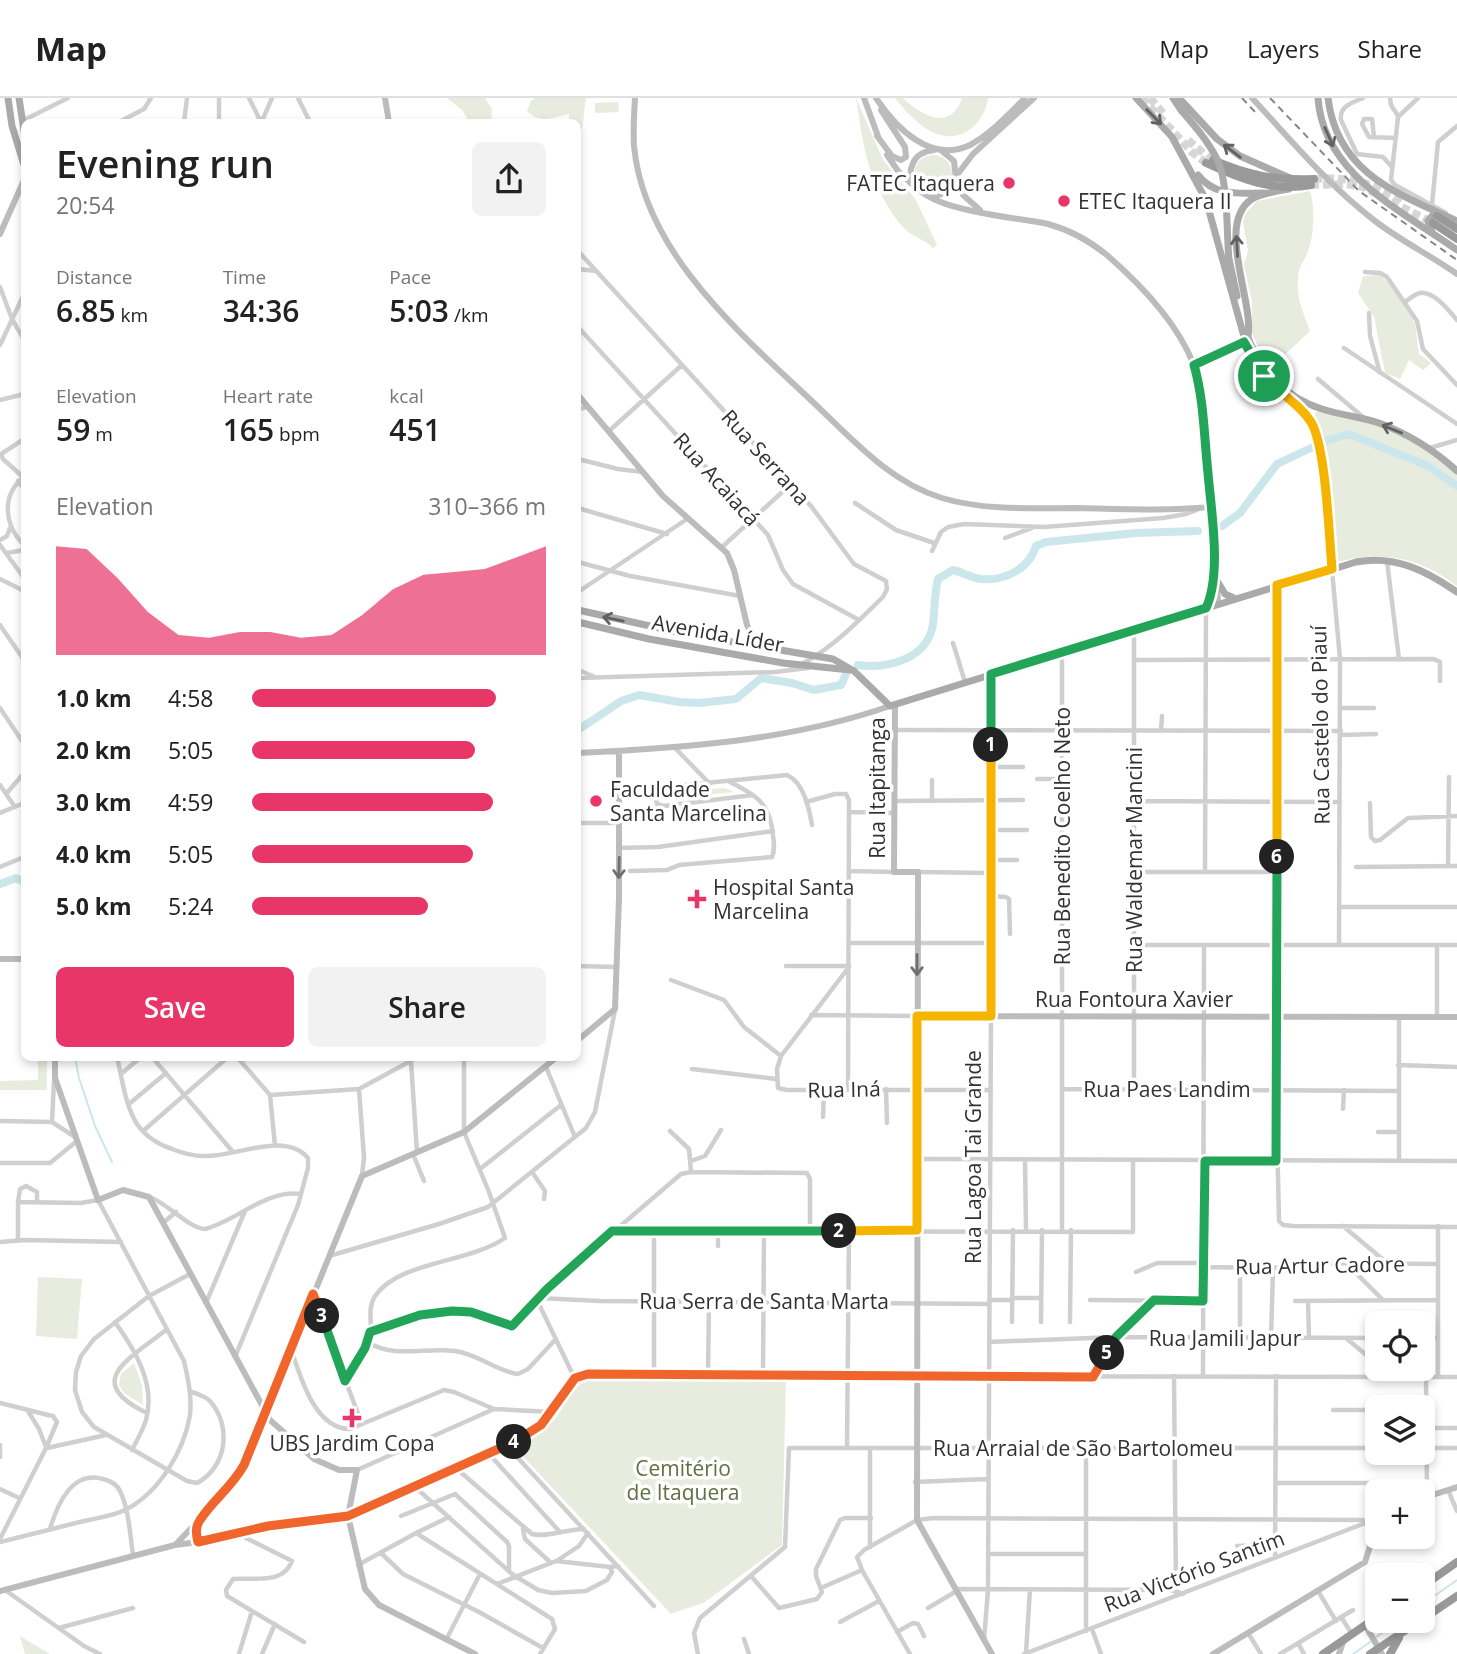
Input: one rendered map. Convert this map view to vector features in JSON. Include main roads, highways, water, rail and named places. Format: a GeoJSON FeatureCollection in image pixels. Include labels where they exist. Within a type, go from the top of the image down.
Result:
{"type":"FeatureCollection","features":[{"type":"Feature","properties":{"kind":"highway"},"geometry":{"type":"LineString","coordinates":[[1208,161],[1292,184],[1312,182]]}},
{"type":"Feature","properties":{"kind":"highway"},"geometry":{"type":"LineString","coordinates":[[1438,218],[1457,229]]}},
{"type":"Feature","properties":{"kind":"highway"},"geometry":{"type":"LineString","coordinates":[[1438,218],[1457,239]]}},
{"type":"Feature","properties":{"kind":"highway"},"geometry":{"type":"LineString","coordinates":[[1435,1578],[1457,1562]]}},
{"type":"Feature","properties":{"kind":"highway"},"geometry":{"type":"LineString","coordinates":[[1435,1611],[1457,1596]]}},
{"type":"Feature","properties":{"kind":"highway"},"geometry":{"type":"LineString","coordinates":[[1323,1654],[1352,1634],[1365,1630]]}},
{"type":"Feature","properties":{"kind":"highway"},"geometry":{"type":"LineString","coordinates":[[1370,1654],[1402,1633]]}},
{"type":"Feature","properties":{"kind":"highway"},"geometry":{"type":"LineString","coordinates":[[1390,1654],[1403,1633]]}},
{"type":"Feature","properties":{"kind":"main road"},"geometry":{"type":"LineString","coordinates":[[8,98],[12,126],[21,155]]}},
{"type":"Feature","properties":{"kind":"main road"},"geometry":{"type":"LineString","coordinates":[[1136,98],[1164,127],[1203,181],[1217,190],[1236,193],[1272,192]]}},
{"type":"Feature","properties":{"kind":"main road"},"geometry":{"type":"LineString","coordinates":[[1173,98],[1209,145],[1220,167],[1224,186],[1229,259],[1246,340]]}},
{"type":"Feature","properties":{"kind":"main road"},"geometry":{"type":"LineString","coordinates":[[1178,98],[1211,133],[1240,156],[1292,184]]}},
{"type":"Feature","properties":{"kind":"main road"},"geometry":{"type":"LineString","coordinates":[[1318,98],[1326,134],[1339,157],[1382,198],[1457,250]]}},
{"type":"Feature","properties":{"kind":"main road"},"geometry":{"type":"LineString","coordinates":[[1328,98],[1340,138],[1355,160],[1377,181],[1438,218]]}},
{"type":"Feature","properties":{"kind":"main road"},"geometry":{"type":"LineString","coordinates":[[20,100],[22,119]]}},
{"type":"Feature","properties":{"kind":"main road"},"geometry":{"type":"LineString","coordinates":[[1185,158],[1213,219],[1246,340],[1277,383],[1319,408],[1364,418],[1400,432],[1430,448],[1457,471]]}},
{"type":"Feature","properties":{"kind":"main road"},"geometry":{"type":"LineString","coordinates":[[1246,340],[1247,304],[1237,251],[1239,220],[1246,205],[1253,199],[1292,184]]}},
{"type":"Feature","properties":{"kind":"main road"},"geometry":{"type":"LineString","coordinates":[[1406,215],[1415,217],[1420,214],[1415,202]]}},
{"type":"Feature","properties":{"kind":"main road"},"geometry":{"type":"LineString","coordinates":[[1433,233],[1429,227],[1429,219],[1434,215],[1457,221]]}},
{"type":"Feature","properties":{"kind":"main road","name":"Rua Castelo do Piauí"},"geometry":{"type":"LineString","coordinates":[[1246,340],[1259,370],[1272,386],[1303,411],[1316,434],[1332,569]]}},
{"type":"Feature","properties":{"kind":"main road"},"geometry":{"type":"LineString","coordinates":[[1303,411],[1309,410],[1309,403]]}},
{"type":"Feature","properties":{"kind":"main road"},"geometry":{"type":"LineString","coordinates":[[1311,423],[1312,415],[1319,408]]}},
{"type":"Feature","properties":{"kind":"main road"},"geometry":{"type":"LineString","coordinates":[[1216,579],[1225,594],[1235,599],[1364,560],[1387,560],[1418,568],[1457,592]]}},
{"type":"Feature","properties":{"kind":"main road","name":"Avenida Líder"},"geometry":{"type":"LineString","coordinates":[[581,611],[757,648],[822,656],[840,662],[854,671],[892,705],[1235,599]]}},
{"type":"Feature","properties":{"kind":"main road","name":"Avenida Líder"},"geometry":{"type":"LineString","coordinates":[[581,623],[649,639],[801,665],[854,671]]}},
{"type":"Feature","properties":{"kind":"waterway"},"geometry":{"type":"LineString","coordinates":[[1222,526],[1240,513],[1277,464],[1328,440],[1349,434],[1426,465],[1457,486]]}},
{"type":"Feature","properties":{"kind":"waterway"},"geometry":{"type":"LineString","coordinates":[[858,665],[894,663],[905,659],[923,646],[930,636],[933,624],[938,579],[953,570],[978,578],[999,578],[1022,567],[1036,546],[1046,542],[1136,533],[1198,531]]}},
{"type":"Feature","properties":{"kind":"waterway"},"geometry":{"type":"LineString","coordinates":[[581,728],[621,701],[639,695],[699,703],[736,699],[761,678],[814,690],[841,685],[846,674]]}},
{"type":"Feature","properties":{"kind":"waterway"},"geometry":{"type":"LineString","coordinates":[[0,884],[16,878],[21,880]]}},
{"type":"Feature","properties":{"kind":"waterway"},"geometry":{"type":"LineString","coordinates":[[76,1061],[95,1126],[112,1162]]}},
{"type":"Feature","properties":{"kind":"waterway"},"geometry":{"type":"LineString","coordinates":[[1435,1596],[1457,1580]]}},
{"type":"Feature","properties":{"kind":"waterway"},"geometry":{"type":"LineString","coordinates":[[1375,1638],[1382,1633]]}},
{"type":"Feature","properties":{"kind":"waterway"},"geometry":{"type":"LineString","coordinates":[[1353,1654],[1370,1642]]}},
{"type":"Feature","properties":{"kind":"tunnel"},"geometry":{"type":"LineString","coordinates":[[1142,98],[1192,152],[1206,163]]}},
{"type":"Feature","properties":{"kind":"tunnel"},"geometry":{"type":"LineString","coordinates":[[1150,98],[1163,113]]}},
{"type":"Feature","properties":{"kind":"tunnel"},"geometry":{"type":"LineString","coordinates":[[1188,140],[1210,159]]}},
{"type":"Feature","properties":{"kind":"tunnel"},"geometry":{"type":"LineString","coordinates":[[1314,179],[1360,182],[1403,199]]}},
{"type":"Feature","properties":{"kind":"tunnel"},"geometry":{"type":"LineString","coordinates":[[1311,185],[1347,184],[1363,187],[1433,223]]}},
{"type":"Feature","properties":{"kind":"railway"},"geometry":{"type":"LineString","coordinates":[[1242,98],[1255,112]]}},
{"type":"Feature","properties":{"kind":"railway"},"geometry":{"type":"LineString","coordinates":[[1270,98],[1359,191],[1457,260]]}},
{"type":"Feature","properties":{"kind":"place","name":"FATEC Itaquera"},"geometry":{"type":"Point","coordinates":[1009,183]}},
{"type":"Feature","properties":{"kind":"place","name":"ETEC Itaquera II"},"geometry":{"type":"Point","coordinates":[1064,201]}},
{"type":"Feature","properties":{"kind":"place","name":"Faculdade Santa Marcelina"},"geometry":{"type":"Point","coordinates":[596,801]}},
{"type":"Feature","properties":{"kind":"place","name":"Hospital Santa Marcelina"},"geometry":{"type":"Point","coordinates":[697,899]}},
{"type":"Feature","properties":{"kind":"place","name":"UBS Jardim Copa"},"geometry":{"type":"Point","coordinates":[352,1418]}},
{"type":"Feature","properties":{"kind":"park label","name":"Cemitério de Itaquera"},"geometry":{"type":"Point","coordinates":[683,1480]}}]}
